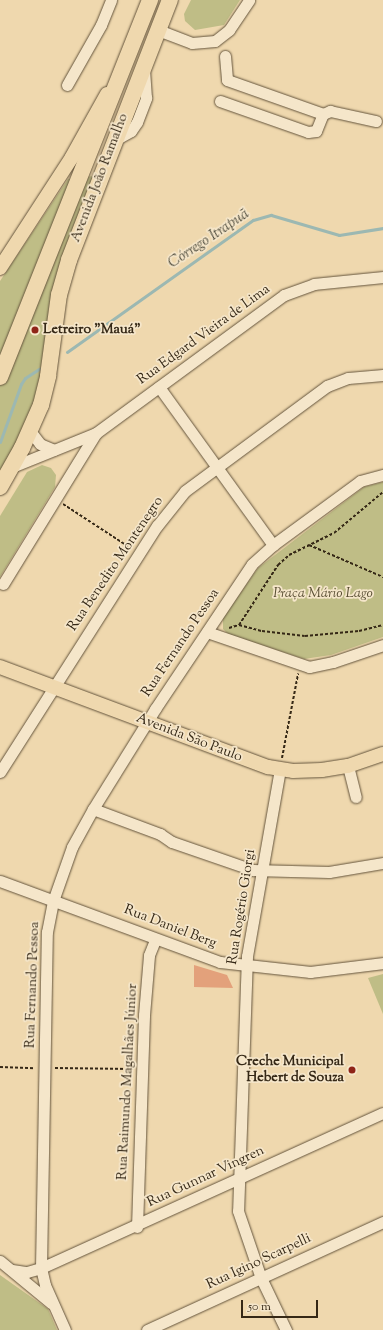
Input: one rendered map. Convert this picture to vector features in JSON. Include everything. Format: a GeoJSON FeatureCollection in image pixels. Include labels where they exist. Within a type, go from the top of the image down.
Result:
{"type":"FeatureCollection","features":[{"type":"Feature","properties":{"kind":"highway","name":"Avenida João Ramalho"},"geometry":{"type":"LineString","coordinates":[[0,377],[124,62],[150,0]]}},
{"type":"Feature","properties":{"kind":"highway","name":"Avenida João Ramalho"},"geometry":{"type":"LineString","coordinates":[[0,487],[30,431],[45,391],[64,275],[114,140],[170,0]]}},
{"type":"Feature","properties":{"kind":"main road","name":"Avenida João Ramalho"},"geometry":{"type":"LineString","coordinates":[[0,268],[72,157],[124,62]]}},
{"type":"Feature","properties":{"kind":"main road","name":"Avenida São Paulo"},"geometry":{"type":"LineString","coordinates":[[0,668],[253,762],[280,769],[307,772],[348,766],[383,754]]}},
{"type":"Feature","properties":{"kind":"street"},"geometry":{"type":"LineString","coordinates":[[67,85],[100,25],[110,0]]}},
{"type":"Feature","properties":{"kind":"street"},"geometry":{"type":"LineString","coordinates":[[158,30],[192,43],[215,41],[229,30],[249,0]]}},
{"type":"Feature","properties":{"kind":"street"},"geometry":{"type":"LineString","coordinates":[[225,56],[227,80],[323,114],[330,111],[376,121]]}},
{"type":"Feature","properties":{"kind":"street"},"geometry":{"type":"LineString","coordinates":[[220,101],[308,132],[316,131],[323,114]]}},
{"type":"Feature","properties":{"kind":"street","name":"Rua Edgard Vieira de Lima"},"geometry":{"type":"LineString","coordinates":[[12,467],[96,433],[284,295],[314,284],[383,276]]}},
{"type":"Feature","properties":{"kind":"street","name":"Rua Benedito Montenegro"},"geometry":{"type":"LineString","coordinates":[[0,772],[139,554],[176,501],[216,466],[338,380],[383,375]]}},
{"type":"Feature","properties":{"kind":"street"},"geometry":{"type":"LineString","coordinates":[[158,387],[273,545]]}},
{"type":"Feature","properties":{"kind":"street"},"geometry":{"type":"LineString","coordinates":[[30,431],[40,444],[54,450]]}},
{"type":"Feature","properties":{"kind":"street"},"geometry":{"type":"LineString","coordinates":[[3,584],[96,433]]}},
{"type":"Feature","properties":{"kind":"street","name":"Rua Fernando Pessoa"},"geometry":{"type":"LineString","coordinates":[[65,1330],[45,1285],[41,1268],[47,932],[53,901],[72,847],[93,809],[147,722],[250,567],[273,545],[360,481],[383,475]]}},
{"type":"Feature","properties":{"kind":"street"},"geometry":{"type":"LineString","coordinates":[[207,632],[300,666],[318,666],[383,645]]}},
{"type":"Feature","properties":{"kind":"street"},"geometry":{"type":"LineString","coordinates":[[348,766],[356,797]]}},
{"type":"Feature","properties":{"kind":"street","name":"Rua Rogério Giorgi"},"geometry":{"type":"LineString","coordinates":[[280,769],[278,789],[247,966],[238,1177],[240,1221],[261,1278],[286,1330]]}},
{"type":"Feature","properties":{"kind":"street"},"geometry":{"type":"LineString","coordinates":[[93,809],[160,834],[172,842],[236,865],[263,871],[330,872],[383,863]]}},
{"type":"Feature","properties":{"kind":"street","name":"Rua Daniel Berg"},"geometry":{"type":"LineString","coordinates":[[0,881],[134,929],[155,940],[210,960],[247,966],[310,972],[383,963]]}},
{"type":"Feature","properties":{"kind":"street","name":"Rua Raimundo Magalhães Júnior"},"geometry":{"type":"LineString","coordinates":[[137,1227],[149,955],[155,940]]}},
{"type":"Feature","properties":{"kind":"street","name":"Rua Gunnar Vingren"},"geometry":{"type":"LineString","coordinates":[[12,1270],[27,1272],[41,1268],[137,1227],[238,1177],[383,1113]]}},
{"type":"Feature","properties":{"kind":"street","name":"Rua Igino Scarpelli"},"geometry":{"type":"LineString","coordinates":[[147,1330],[383,1222]]}},
{"type":"Feature","properties":{"kind":"street"},"geometry":{"type":"LineString","coordinates":[[0,1261],[54,1306]]}},
{"type":"Feature","properties":{"kind":"path"},"geometry":{"type":"LineString","coordinates":[[239,625],[259,590],[278,565],[289,555],[308,544],[334,533],[383,492]]}},
{"type":"Feature","properties":{"kind":"path"},"geometry":{"type":"LineString","coordinates":[[55,499],[139,554]]}},
{"type":"Feature","properties":{"kind":"path"},"geometry":{"type":"LineString","coordinates":[[308,544],[383,577]]}},
{"type":"Feature","properties":{"kind":"path"},"geometry":{"type":"LineString","coordinates":[[218,637],[223,629],[239,625],[262,631],[305,636],[359,631],[383,625]]}},
{"type":"Feature","properties":{"kind":"path"},"geometry":{"type":"LineString","coordinates":[[280,769],[300,666]]}},
{"type":"Feature","properties":{"kind":"path"},"geometry":{"type":"LineString","coordinates":[[0,1067],[143,1069]]}},
{"type":"Feature","properties":{"kind":"green space"},"geometry":{"type":"Polygon","coordinates":[[[191,0],[240,0],[224,25],[195,30],[185,21],[184,14],[191,0]]]}},
{"type":"Feature","properties":{"kind":"green space"},"geometry":{"type":"Polygon","coordinates":[[[93,176],[95,179],[35,405],[0,479],[0,281],[68,179],[93,176]]]}},
{"type":"Feature","properties":{"kind":"green space"},"geometry":{"type":"Polygon","coordinates":[[[42,465],[51,468],[56,475],[55,487],[0,577],[0,516],[27,472],[42,465]]]}},
{"type":"Feature","properties":{"kind":"green space","name":"Praça Mário Lago"},"geometry":{"type":"Polygon","coordinates":[[[383,482],[383,637],[331,655],[304,659],[228,634],[223,629],[223,618],[258,568],[364,487],[383,482]]]}},
{"type":"Feature","properties":{"kind":"green space"},"geometry":{"type":"Polygon","coordinates":[[[383,974],[383,1014],[368,978],[383,974]]]}},
{"type":"Feature","properties":{"kind":"green space"},"geometry":{"type":"Polygon","coordinates":[[[0,1275],[48,1309],[57,1330],[0,1330],[0,1275]]]}},
{"type":"Feature","properties":{"kind":"building"},"geometry":{"type":"Polygon","coordinates":[[[194,965],[227,975],[233,988],[194,987],[194,965]]]}},
{"type":"Feature","properties":{"kind":"waterway","name":"Córrego Itrapuã"},"geometry":{"type":"LineString","coordinates":[[67,352],[253,220],[271,215],[339,235],[383,228]]}},
{"type":"Feature","properties":{"kind":"waterway","name":"Córrego Itrapuã"},"geometry":{"type":"LineString","coordinates":[[0,442],[21,384],[25,378],[39,369]]}},
{"type":"Feature","properties":{"kind":"place","name":"Letreiro \"Mauá\""},"geometry":{"type":"Point","coordinates":[35,330]}},
{"type":"Feature","properties":{"kind":"place","name":"Creche Municipal Hebert de Souza"},"geometry":{"type":"Point","coordinates":[352,1070]}}]}
